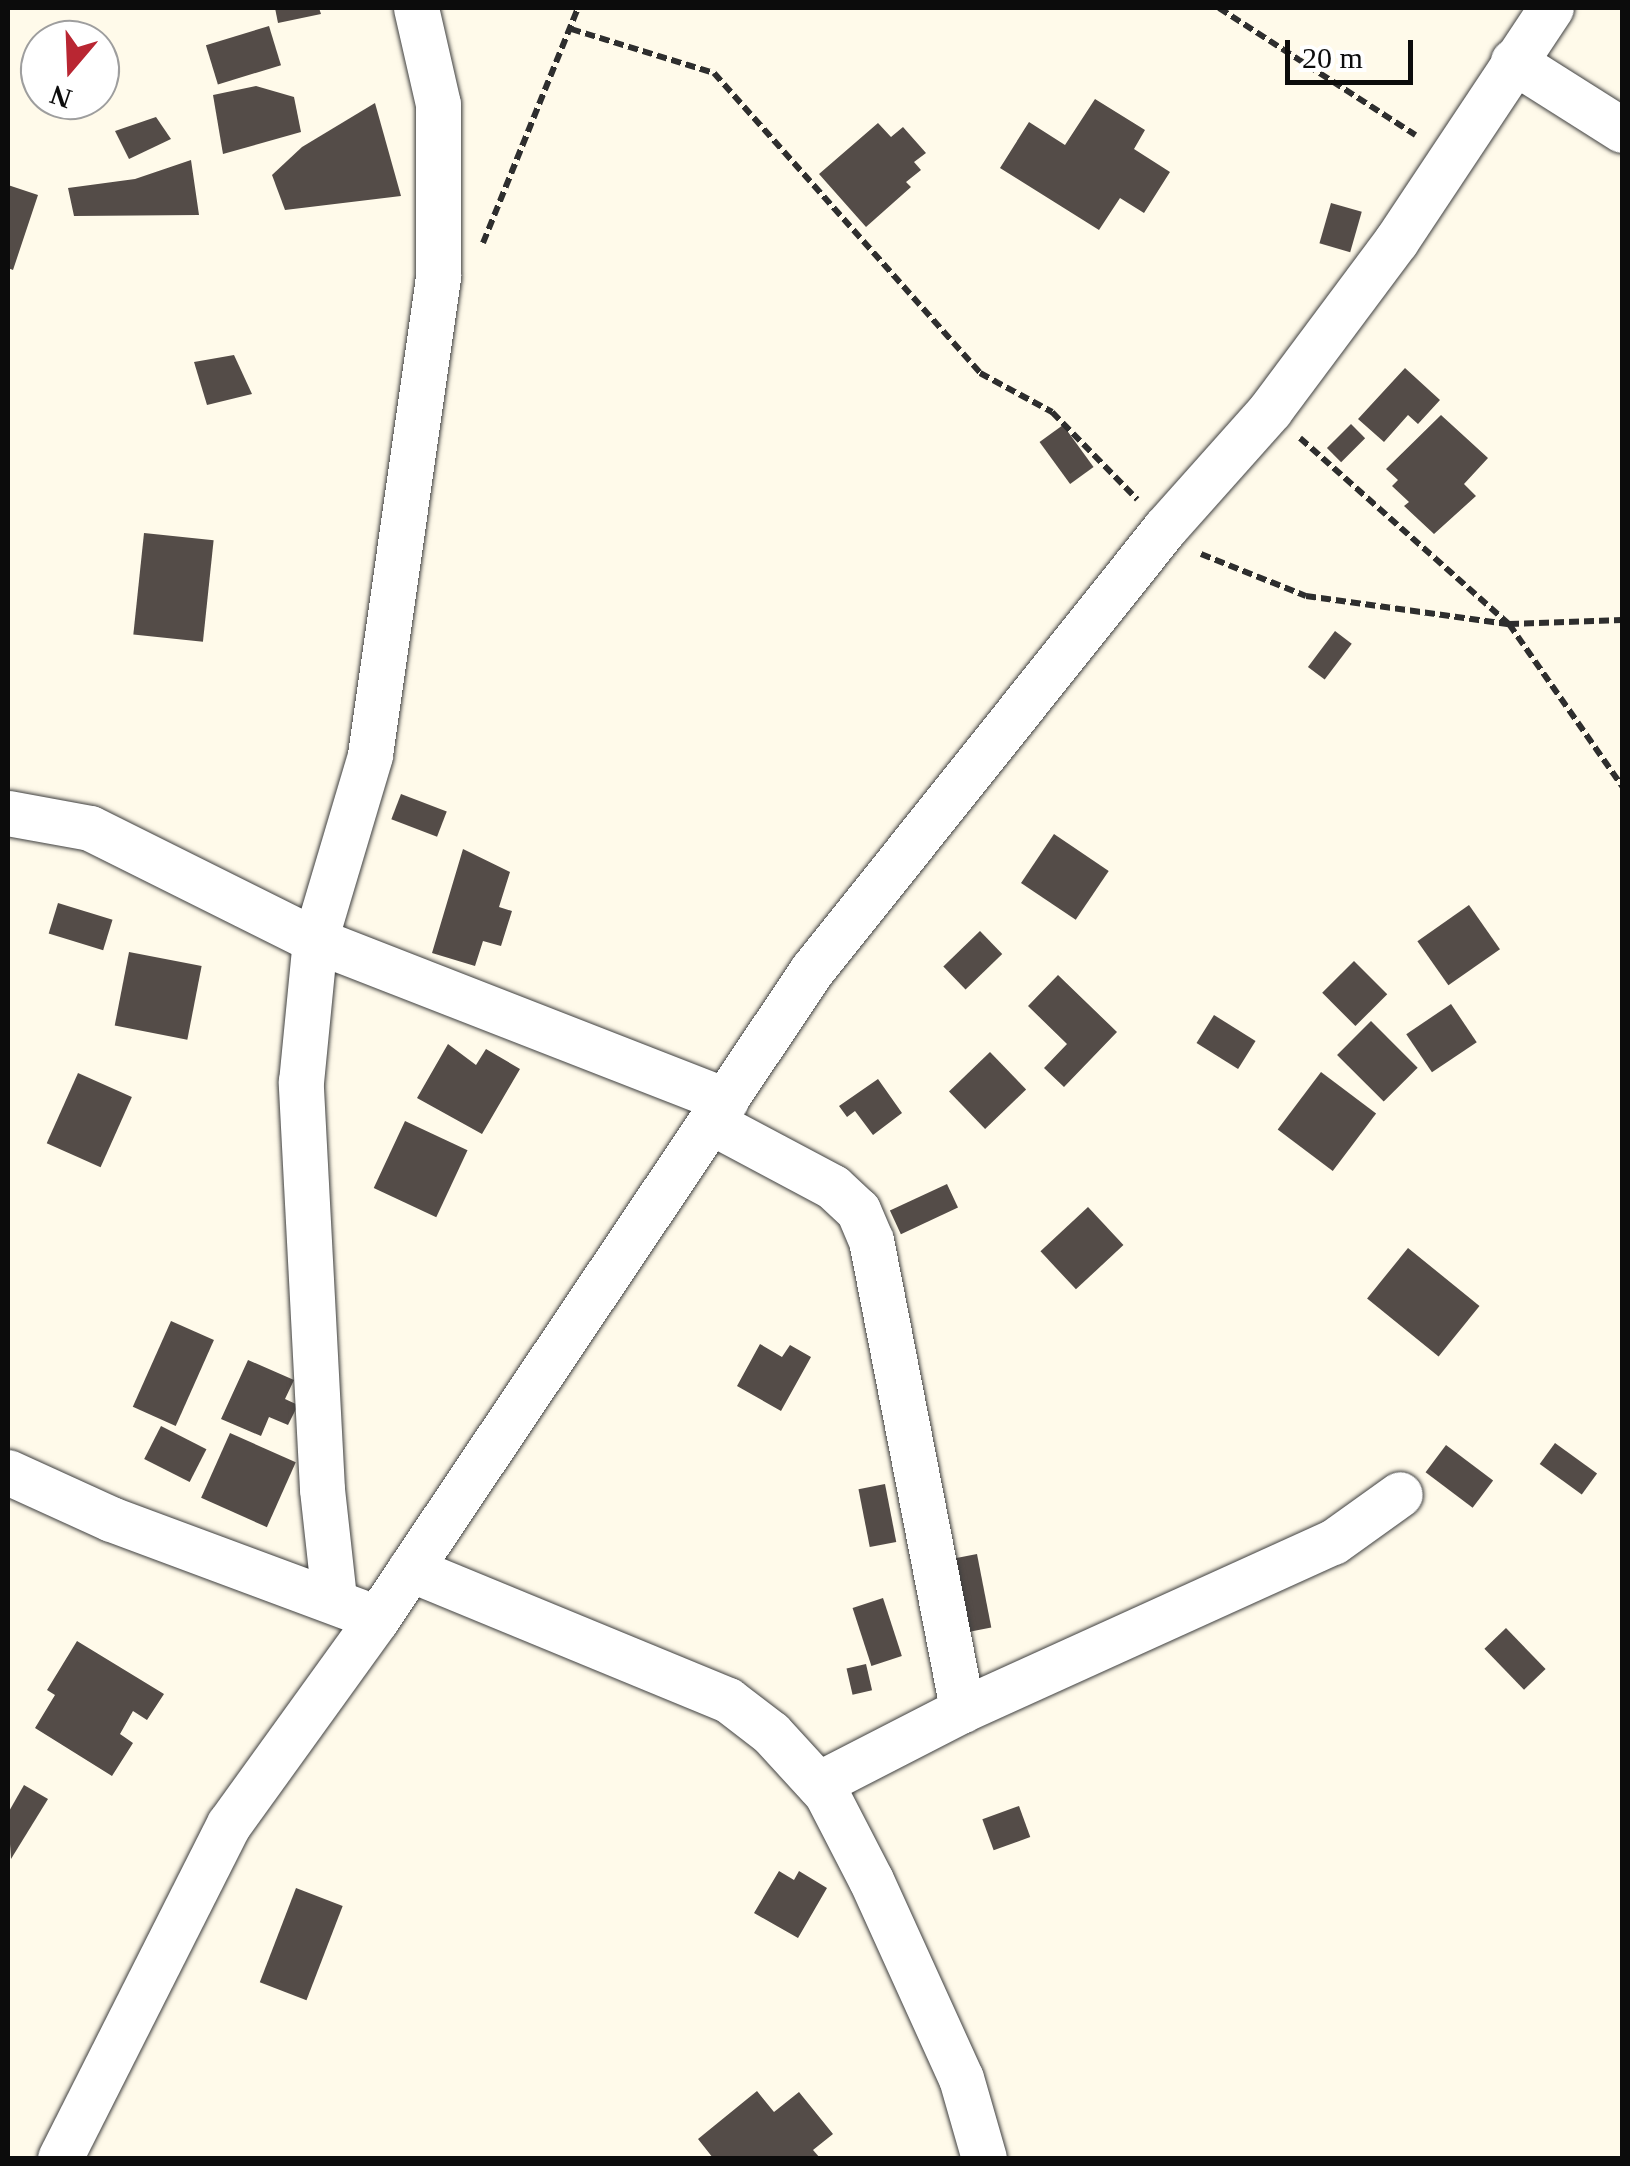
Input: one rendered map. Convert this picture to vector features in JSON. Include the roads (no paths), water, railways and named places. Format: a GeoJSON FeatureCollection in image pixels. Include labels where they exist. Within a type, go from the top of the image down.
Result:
{"type":"FeatureCollection","features":[{"type":"Feature","properties":{"kind":"street"},"geometry":{"type":"LineString","coordinates":[[334,1598],[322,1489],[301,1082],[315,940],[370,755],[438,277],[438,104],[416,8]]}},
{"type":"Feature","properties":{"kind":"street"},"geometry":{"type":"LineString","coordinates":[[60,2158],[229,1824],[376,1620],[812,970],[1162,533],[1270,410],[1396,242],[1550,8]]}},
{"type":"Feature","properties":{"kind":"street"},"geometry":{"type":"LineString","coordinates":[[1513,61],[1622,130]]}},
{"type":"Feature","properties":{"kind":"street"},"geometry":{"type":"LineString","coordinates":[[8,812],[90,828],[150,852],[315,940],[719,1111],[833,1186],[858,1210],[870,1240],[962,1710]]}},
{"type":"Feature","properties":{"kind":"street"},"geometry":{"type":"LineString","coordinates":[[8,1472],[112,1519],[334,1598],[376,1620]]}},
{"type":"Feature","properties":{"kind":"street"},"geometry":{"type":"LineString","coordinates":[[818,1784],[962,1710],[1332,1542],[1400,1494]]}},
{"type":"Feature","properties":{"kind":"street"},"geometry":{"type":"LineString","coordinates":[[410,1570],[728,1700],[772,1733],[818,1784],[871,1880],[961,2078],[984,2158]]}}]}
